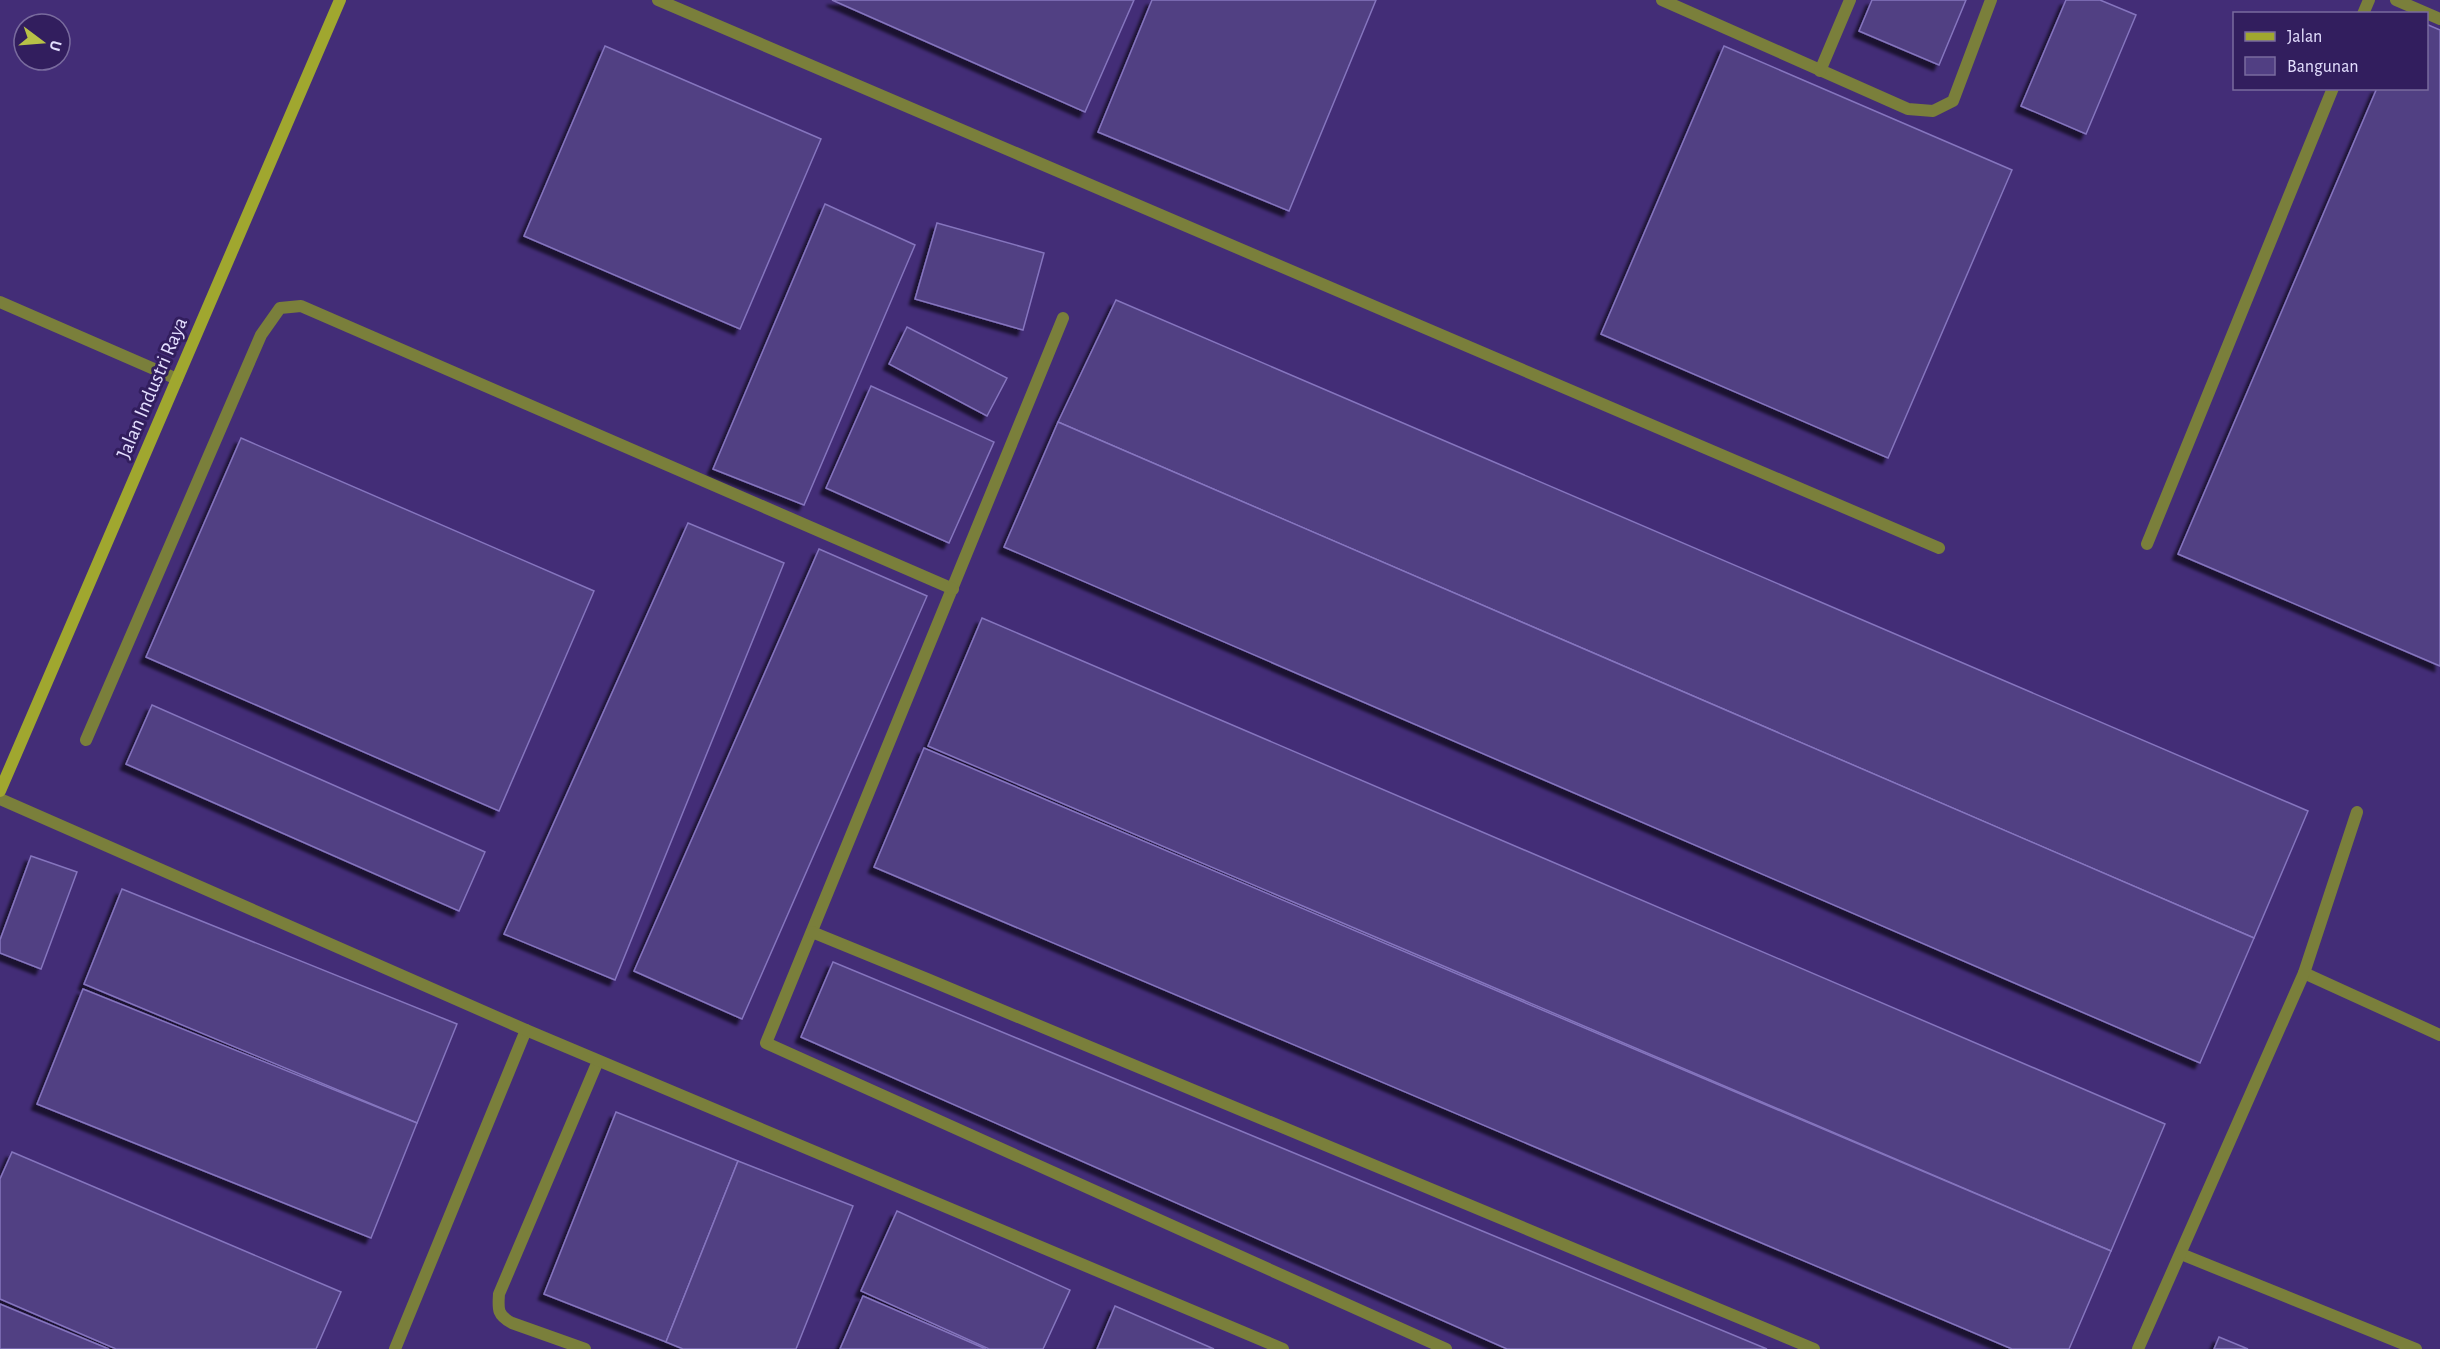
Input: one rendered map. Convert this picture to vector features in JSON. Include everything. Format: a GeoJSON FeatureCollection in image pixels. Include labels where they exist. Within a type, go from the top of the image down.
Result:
{"type":"FeatureCollection","features":[{"type":"Feature","properties":{"kind":"street","name":"Jalan Industri Raya"},"geometry":{"type":"LineString","coordinates":[[0,791],[340,0]]}},
{"type":"Feature","properties":{"kind":"street"},"geometry":{"type":"LineString","coordinates":[[658,0],[1939,548]]}},
{"type":"Feature","properties":{"kind":"street"},"geometry":{"type":"LineString","coordinates":[[1662,0],[1908,109],[1933,111],[1953,101],[1991,0]]}},
{"type":"Feature","properties":{"kind":"street"},"geometry":{"type":"LineString","coordinates":[[1820,71],[1850,0]]}},
{"type":"Feature","properties":{"kind":"street"},"geometry":{"type":"LineString","coordinates":[[2396,0],[2424,12]]}},
{"type":"Feature","properties":{"kind":"street"},"geometry":{"type":"LineString","coordinates":[[2147,544],[2332,90]]}},
{"type":"Feature","properties":{"kind":"street"},"geometry":{"type":"LineString","coordinates":[[0,302],[177,379]]}},
{"type":"Feature","properties":{"kind":"street"},"geometry":{"type":"LineString","coordinates":[[86,740],[261,335],[280,308],[301,306],[953,589]]}},
{"type":"Feature","properties":{"kind":"street"},"geometry":{"type":"LineString","coordinates":[[1063,318],[766,1043],[1446,1349]]}},
{"type":"Feature","properties":{"kind":"street"},"geometry":{"type":"LineString","coordinates":[[0,799],[526,1030],[1283,1349]]}},
{"type":"Feature","properties":{"kind":"street"},"geometry":{"type":"LineString","coordinates":[[2138,1349],[2304,973],[2357,812]]}},
{"type":"Feature","properties":{"kind":"street"},"geometry":{"type":"LineString","coordinates":[[812,932],[1105,1051],[1427,1189],[1814,1349]]}},
{"type":"Feature","properties":{"kind":"street"},"geometry":{"type":"LineString","coordinates":[[2304,973],[2440,1035]]}},
{"type":"Feature","properties":{"kind":"street"},"geometry":{"type":"LineString","coordinates":[[395,1349],[526,1030]]}},
{"type":"Feature","properties":{"kind":"street"},"geometry":{"type":"LineString","coordinates":[[585,1349],[512,1323],[502,1318],[498,1310],[500,1294],[598,1060]]}},
{"type":"Feature","properties":{"kind":"street"},"geometry":{"type":"LineString","coordinates":[[2181,1254],[2416,1349]]}},
{"type":"Feature","properties":{"kind":"shaded area"},"geometry":{"type":"Polygon","coordinates":[[[0,0],[2440,0],[2440,1349],[0,1349],[0,0]]]}},
{"type":"Feature","properties":{"kind":"building"},"geometry":{"type":"Polygon","coordinates":[[[832,0],[1134,0],[1085,112],[832,0]]]}},
{"type":"Feature","properties":{"kind":"building"},"geometry":{"type":"Polygon","coordinates":[[[1152,0],[1376,0],[1289,211],[1098,132],[1152,0]]]}},
{"type":"Feature","properties":{"kind":"building"},"geometry":{"type":"Polygon","coordinates":[[[1872,0],[1966,0],[1939,65],[1859,31],[1872,0]]]}},
{"type":"Feature","properties":{"kind":"building"},"geometry":{"type":"Polygon","coordinates":[[[2066,0],[2100,0],[2136,15],[2086,134],[2021,106],[2066,0]]]}},
{"type":"Feature","properties":{"kind":"building"},"geometry":{"type":"Polygon","coordinates":[[[2428,25],[2440,30],[2440,666],[2178,554],[2376,90],[2428,90],[2428,25]]]}},
{"type":"Feature","properties":{"kind":"building"},"geometry":{"type":"Polygon","coordinates":[[[605,46],[821,139],[740,329],[524,236],[605,46]]]}},
{"type":"Feature","properties":{"kind":"building"},"geometry":{"type":"Polygon","coordinates":[[[1724,46],[2012,170],[1888,458],[1601,334],[1724,46]]]}},
{"type":"Feature","properties":{"kind":"building"},"geometry":{"type":"Polygon","coordinates":[[[825,204],[915,245],[804,505],[713,469],[825,204]]]}},
{"type":"Feature","properties":{"kind":"building"},"geometry":{"type":"Polygon","coordinates":[[[937,223],[1044,253],[1023,330],[915,299],[937,223]]]}},
{"type":"Feature","properties":{"kind":"building"},"geometry":{"type":"Polygon","coordinates":[[[1116,300],[2308,811],[2254,938],[1058,422],[1116,300]]]}},
{"type":"Feature","properties":{"kind":"building"},"geometry":{"type":"Polygon","coordinates":[[[907,327],[1007,378],[987,416],[889,364],[907,327]]]}},
{"type":"Feature","properties":{"kind":"building"},"geometry":{"type":"Polygon","coordinates":[[[871,386],[994,442],[949,543],[826,488],[871,386]]]}},
{"type":"Feature","properties":{"kind":"building"},"geometry":{"type":"Polygon","coordinates":[[[1058,422],[2254,938],[2200,1063],[1004,547],[1058,422]]]}},
{"type":"Feature","properties":{"kind":"building"},"geometry":{"type":"Polygon","coordinates":[[[241,438],[594,591],[499,811],[146,657],[241,438]]]}},
{"type":"Feature","properties":{"kind":"building"},"geometry":{"type":"Polygon","coordinates":[[[688,523],[784,563],[615,980],[504,934],[688,523]]]}},
{"type":"Feature","properties":{"kind":"building"},"geometry":{"type":"Polygon","coordinates":[[[819,549],[927,596],[742,1019],[634,971],[819,549]]]}},
{"type":"Feature","properties":{"kind":"building"},"geometry":{"type":"Polygon","coordinates":[[[982,618],[2165,1124],[2111,1251],[928,746],[982,618]]]}},
{"type":"Feature","properties":{"kind":"building"},"geometry":{"type":"Polygon","coordinates":[[[152,705],[485,852],[459,911],[126,764],[152,705]]]}},
{"type":"Feature","properties":{"kind":"building"},"geometry":{"type":"Polygon","coordinates":[[[924,748],[2111,1251],[2069,1349],[2012,1349],[874,867],[924,748]]]}},
{"type":"Feature","properties":{"kind":"building"},"geometry":{"type":"Polygon","coordinates":[[[31,856],[77,872],[41,969],[0,953],[0,940],[31,856]]]}},
{"type":"Feature","properties":{"kind":"building"},"geometry":{"type":"Polygon","coordinates":[[[122,889],[457,1024],[417,1123],[84,984],[122,889]]]}},
{"type":"Feature","properties":{"kind":"building"},"geometry":{"type":"Polygon","coordinates":[[[833,962],[1767,1349],[1507,1349],[801,1037],[833,962]]]}},
{"type":"Feature","properties":{"kind":"building"},"geometry":{"type":"Polygon","coordinates":[[[83,989],[417,1123],[371,1238],[37,1104],[83,989]]]}},
{"type":"Feature","properties":{"kind":"building"},"geometry":{"type":"Polygon","coordinates":[[[616,1112],[738,1161],[666,1342],[544,1294],[616,1112]]]}},
{"type":"Feature","properties":{"kind":"building"},"geometry":{"type":"Polygon","coordinates":[[[12,1152],[341,1292],[316,1349],[116,1349],[0,1299],[0,1179],[12,1152]]]}},
{"type":"Feature","properties":{"kind":"building"},"geometry":{"type":"Polygon","coordinates":[[[738,1161],[853,1206],[796,1349],[683,1349],[666,1342],[738,1161]]]}},
{"type":"Feature","properties":{"kind":"building"},"geometry":{"type":"Polygon","coordinates":[[[897,1211],[1070,1290],[1043,1349],[989,1349],[861,1291],[897,1211]]]}},
{"type":"Feature","properties":{"kind":"building"},"geometry":{"type":"Polygon","coordinates":[[[863,1296],[986,1349],[840,1349],[863,1296]]]}},
{"type":"Feature","properties":{"kind":"building"},"geometry":{"type":"Polygon","coordinates":[[[0,1304],[109,1349],[0,1349],[0,1304]]]}},
{"type":"Feature","properties":{"kind":"building"},"geometry":{"type":"Polygon","coordinates":[[[1115,1306],[1214,1349],[1097,1349],[1115,1306]]]}},
{"type":"Feature","properties":{"kind":"building"},"geometry":{"type":"Polygon","coordinates":[[[2219,1337],[2248,1349],[2214,1349],[2219,1337]]]}}]}
